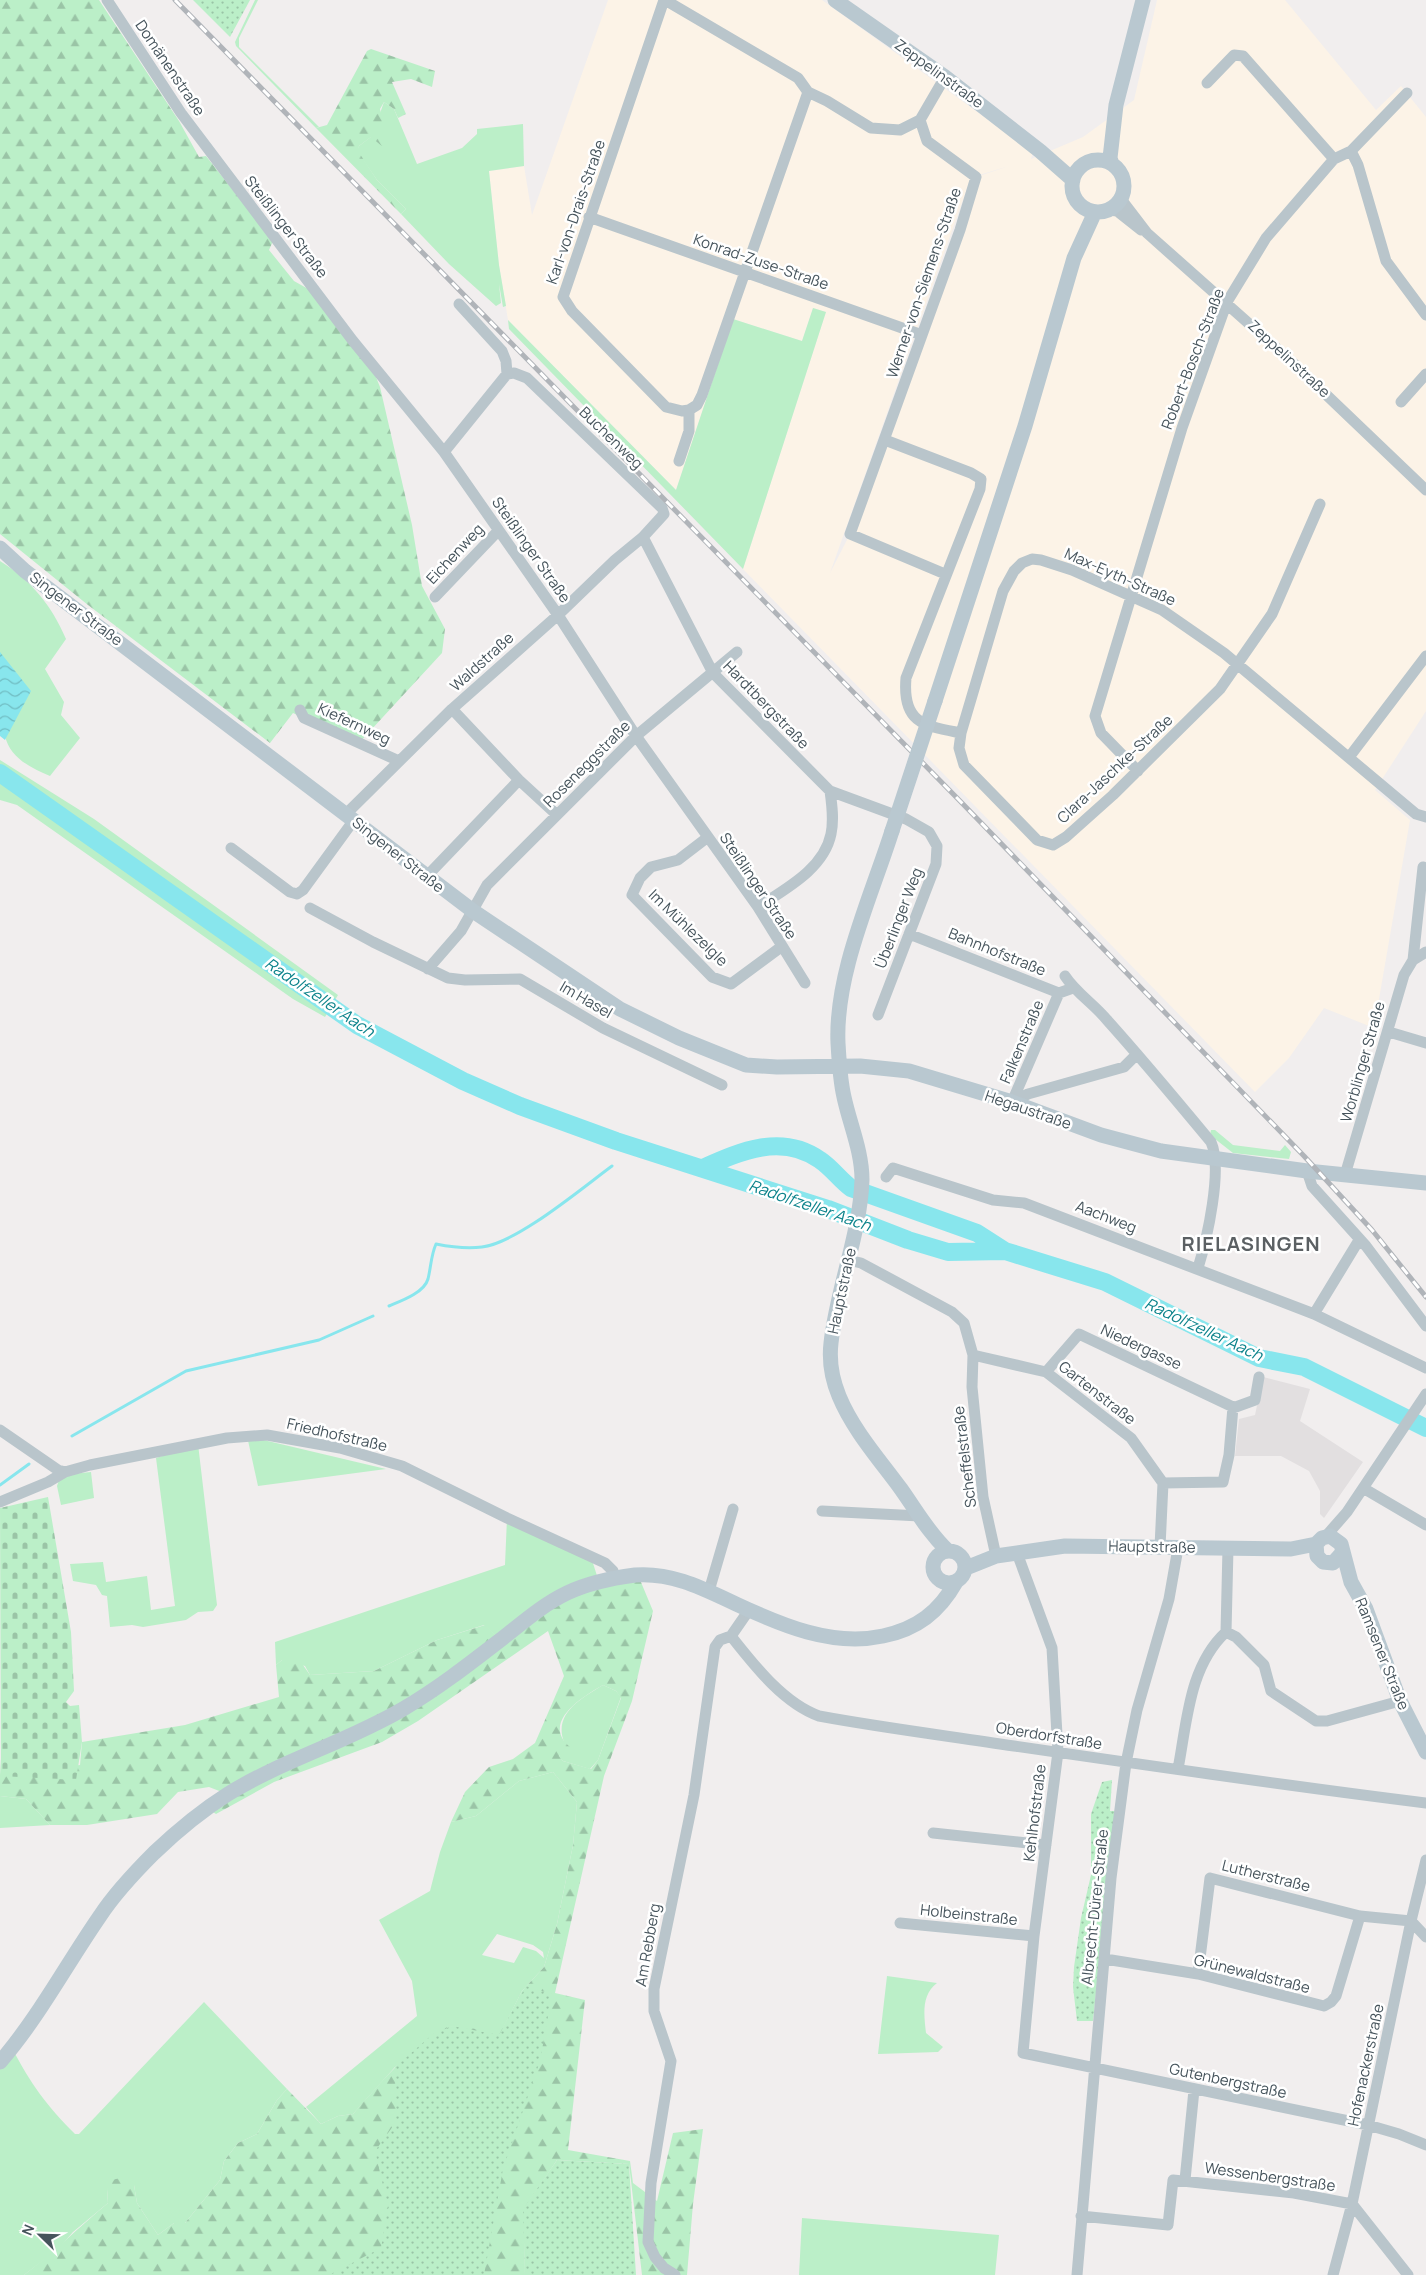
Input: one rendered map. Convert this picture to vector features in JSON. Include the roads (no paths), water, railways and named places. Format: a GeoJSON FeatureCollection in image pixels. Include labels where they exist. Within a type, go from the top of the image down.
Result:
{"type":"FeatureCollection","features":[{"type":"Feature","properties":{"kind":"main road","name":"Zeppelinstraße"},"geometry":{"type":"LineString","coordinates":[[835,0],[945,77],[1040,151],[1076,174]]}},
{"type":"Feature","properties":{"kind":"main road"},"geometry":{"type":"LineString","coordinates":[[1074,258],[1124,180],[1112,164],[1110,158],[1116,105],[1143,0]]}},
{"type":"Feature","properties":{"kind":"main road"},"geometry":{"type":"LineString","coordinates":[[1108,207],[1088,210],[1078,202],[1074,195],[1076,174],[1095,160],[1116,105]]}},
{"type":"Feature","properties":{"kind":"main road"},"geometry":{"type":"LineString","coordinates":[[1095,160],[1112,164]]}},
{"type":"Feature","properties":{"kind":"main road"},"geometry":{"type":"LineString","coordinates":[[1074,258],[1074,236],[1080,217],[1078,202]]}},
{"type":"Feature","properties":{"kind":"main road","name":"Hauptstraße"},"geometry":{"type":"LineString","coordinates":[[942,1553],[920,1516],[860,1432],[841,1400],[834,1379],[831,1342],[861,1192],[862,1168],[843,1096],[838,1042],[841,995],[870,898],[1028,417],[1074,258]]}},
{"type":"Feature","properties":{"kind":"main road","name":"Singener Straße"},"geometry":{"type":"LineString","coordinates":[[0,548],[48,588],[473,911],[620,1009],[726,1059],[746,1065],[769,1067],[840,1066]]}},
{"type":"Feature","properties":{"kind":"main road","name":"Hegaustraße"},"geometry":{"type":"LineString","coordinates":[[840,1066],[909,1071],[1012,1102],[1101,1135],[1161,1151],[1307,1171],[1426,1183]]}},
{"type":"Feature","properties":{"kind":"main road","name":"Hauptstraße"},"geometry":{"type":"LineString","coordinates":[[964,1562],[1065,1546],[1328,1549]]}},
{"type":"Feature","properties":{"kind":"main road","name":"Ramsener Straße"},"geometry":{"type":"LineString","coordinates":[[1328,1549],[1351,1582],[1366,1609],[1400,1701],[1426,1752]]}},
{"type":"Feature","properties":{"kind":"main road"},"geometry":{"type":"LineString","coordinates":[[0,2062],[35,2018],[100,1914],[155,1852],[207,1808],[264,1775],[353,1735],[409,1706],[447,1681],[532,1614],[560,1596],[582,1587],[615,1578],[638,1575],[663,1576],[689,1582],[775,1621],[819,1635],[854,1639],[878,1638],[903,1631],[924,1621],[939,1606],[956,1582],[962,1578],[964,1562],[956,1552],[942,1553],[933,1567],[935,1574],[940,1580],[948,1583],[956,1582]]}},
{"type":"Feature","properties":{"kind":"main road"},"geometry":{"type":"LineString","coordinates":[[939,1606],[940,1580]]}},
{"type":"Feature","properties":{"kind":"street","name":"Domänenstraße"},"geometry":{"type":"LineString","coordinates":[[107,0],[180,113],[210,151]]}},
{"type":"Feature","properties":{"kind":"street"},"geometry":{"type":"LineString","coordinates":[[664,0],[798,78],[808,92],[827,100],[871,128],[900,130],[920,120],[945,77]]}},
{"type":"Feature","properties":{"kind":"street","name":"Karl-von-Drais-Straße"},"geometry":{"type":"LineString","coordinates":[[664,0],[564,292],[566,303],[666,407],[682,412],[689,410]]}},
{"type":"Feature","properties":{"kind":"street"},"geometry":{"type":"LineString","coordinates":[[1207,83],[1234,55],[1244,56],[1334,160]]}},
{"type":"Feature","properties":{"kind":"street"},"geometry":{"type":"LineString","coordinates":[[679,461],[689,431],[689,410],[696,405],[702,395],[808,92]]}},
{"type":"Feature","properties":{"kind":"street","name":"Robert-Bosch-Straße"},"geometry":{"type":"LineString","coordinates":[[1138,771],[1101,733],[1095,716],[1182,428],[1227,302],[1266,238],[1334,160],[1351,151],[1407,93]]}},
{"type":"Feature","properties":{"kind":"street","name":"Werner-von-Siemens-Straße"},"geometry":{"type":"LineString","coordinates":[[920,120],[927,142],[976,177],[885,440],[850,534],[946,574]]}},
{"type":"Feature","properties":{"kind":"street","name":"Steißlinger Straße"},"geometry":{"type":"LineString","coordinates":[[210,151],[353,342],[444,452],[558,615],[636,736],[758,907],[805,983]]}},
{"type":"Feature","properties":{"kind":"street"},"geometry":{"type":"LineString","coordinates":[[1351,151],[1358,165],[1386,260],[1426,315]]}},
{"type":"Feature","properties":{"kind":"street","name":"Zeppelinstraße"},"geometry":{"type":"LineString","coordinates":[[1108,207],[1117,211],[1136,228],[1147,233],[1227,302],[1367,431],[1426,490]]}},
{"type":"Feature","properties":{"kind":"street","name":"Konrad-Zuse-Straße"},"geometry":{"type":"LineString","coordinates":[[589,218],[922,335]]}},
{"type":"Feature","properties":{"kind":"street"},"geometry":{"type":"LineString","coordinates":[[444,452],[507,374],[506,360],[502,352],[459,304]]}},
{"type":"Feature","properties":{"kind":"street","name":"Buchenweg"},"geometry":{"type":"LineString","coordinates":[[507,374],[527,378],[662,508],[662,517],[643,537]]}},
{"type":"Feature","properties":{"kind":"street"},"geometry":{"type":"LineString","coordinates":[[1401,402],[1426,374]]}},
{"type":"Feature","properties":{"kind":"street"},"geometry":{"type":"LineString","coordinates":[[885,440],[971,473],[981,479],[980,490],[906,678],[904,692],[908,707],[925,726],[961,733]]}},
{"type":"Feature","properties":{"kind":"street","name":"Clara-Jaschke-Straße"},"geometry":{"type":"LineString","coordinates":[[961,733],[959,748],[964,765],[1037,840],[1052,844],[1066,837],[1138,771],[1220,689],[1272,614],[1320,504]]}},
{"type":"Feature","properties":{"kind":"street","name":"Eichenweg"},"geometry":{"type":"LineString","coordinates":[[435,597],[498,531]]}},
{"type":"Feature","properties":{"kind":"street","name":"Waldstraße"},"geometry":{"type":"LineString","coordinates":[[231,848],[290,892],[297,894],[303,890],[350,817],[399,761],[452,709],[558,615],[614,560],[643,537]]}},
{"type":"Feature","properties":{"kind":"street","name":"Hardtbergstraße"},"geometry":{"type":"LineString","coordinates":[[643,537],[713,672],[830,791],[906,820],[928,832]]}},
{"type":"Feature","properties":{"kind":"street","name":"Max-Eyth-Straße"},"geometry":{"type":"LineString","coordinates":[[961,733],[1003,591],[1014,571],[1022,563],[1041,560],[1072,570],[1162,610],[1224,653],[1303,721],[1350,756],[1416,814],[1426,817]]}},
{"type":"Feature","properties":{"kind":"street","name":"Roseneggstraße"},"geometry":{"type":"LineString","coordinates":[[473,911],[476,901],[487,885],[636,736],[736,652]]}},
{"type":"Feature","properties":{"kind":"street"},"geometry":{"type":"LineString","coordinates":[[1350,756],[1426,656]]}},
{"type":"Feature","properties":{"kind":"street"},"geometry":{"type":"LineString","coordinates":[[452,709],[519,780],[557,815]]}},
{"type":"Feature","properties":{"kind":"street","name":"Kiefernweg"},"geometry":{"type":"LineString","coordinates":[[300,710],[304,718],[399,761]]}},
{"type":"Feature","properties":{"kind":"street"},"geometry":{"type":"LineString","coordinates":[[426,876],[519,780]]}},
{"type":"Feature","properties":{"kind":"street"},"geometry":{"type":"LineString","coordinates":[[758,907],[804,874],[823,854],[832,827],[830,791]]}},
{"type":"Feature","properties":{"kind":"street","name":"Überlinger Weg"},"geometry":{"type":"LineString","coordinates":[[878,1015],[936,864],[937,846],[928,832]]}},
{"type":"Feature","properties":{"kind":"street","name":"Im Mühlezelgle"},"geometry":{"type":"LineString","coordinates":[[708,837],[678,860],[651,867],[640,878],[632,895],[712,977],[731,984],[781,947]]}},
{"type":"Feature","properties":{"kind":"street","name":"Worblinger Straße"},"geometry":{"type":"LineString","coordinates":[[1345,1175],[1389,1032],[1404,974],[1413,960],[1423,867]]}},
{"type":"Feature","properties":{"kind":"street","name":"Im Hasel"},"geometry":{"type":"LineString","coordinates":[[310,908],[448,978],[465,980],[520,979],[603,1028],[722,1085]]}},
{"type":"Feature","properties":{"kind":"street"},"geometry":{"type":"LineString","coordinates":[[428,969],[461,932],[473,911]]}},
{"type":"Feature","properties":{"kind":"street","name":"Bahnhofstraße"},"geometry":{"type":"LineString","coordinates":[[910,934],[1060,993],[1073,988]]}},
{"type":"Feature","properties":{"kind":"street"},"geometry":{"type":"LineString","coordinates":[[1413,960],[1426,952]]}},
{"type":"Feature","properties":{"kind":"street","name":"Bahnhofstraße"},"geometry":{"type":"LineString","coordinates":[[1065,976],[1073,988],[1104,1016],[1211,1142],[1216,1159]]}},
{"type":"Feature","properties":{"kind":"street","name":"Falkenstraße"},"geometry":{"type":"LineString","coordinates":[[1012,1102],[1060,993]]}},
{"type":"Feature","properties":{"kind":"street"},"geometry":{"type":"LineString","coordinates":[[1389,1032],[1426,1043]]}},
{"type":"Feature","properties":{"kind":"street"},"geometry":{"type":"LineString","coordinates":[[1012,1102],[1028,1094],[1124,1067],[1137,1054]]}},
{"type":"Feature","properties":{"kind":"street"},"geometry":{"type":"LineString","coordinates":[[1198,1268],[1213,1198],[1216,1159]]}},
{"type":"Feature","properties":{"kind":"street","name":"Aachweg"},"geometry":{"type":"LineString","coordinates":[[886,1177],[893,1168],[993,1200],[1024,1202],[1314,1314],[1426,1368]]}},
{"type":"Feature","properties":{"kind":"street"},"geometry":{"type":"LineString","coordinates":[[1307,1171],[1312,1186],[1359,1240],[1426,1326]]}},
{"type":"Feature","properties":{"kind":"street"},"geometry":{"type":"LineString","coordinates":[[1314,1314],[1359,1240]]}},
{"type":"Feature","properties":{"kind":"street"},"geometry":{"type":"LineString","coordinates":[[848,1260],[861,1263],[952,1312],[964,1323],[973,1355]]}},
{"type":"Feature","properties":{"kind":"street","name":"Niedergasse"},"geometry":{"type":"LineString","coordinates":[[1046,1372],[1079,1334],[1234,1408]]}},
{"type":"Feature","properties":{"kind":"street","name":"Gartenstraße"},"geometry":{"type":"LineString","coordinates":[[973,1355],[1046,1372],[1131,1438],[1163,1483]]}},
{"type":"Feature","properties":{"kind":"street","name":"Scheffelstraße"},"geometry":{"type":"LineString","coordinates":[[973,1355],[972,1386],[990,1557]]}},
{"type":"Feature","properties":{"kind":"street"},"geometry":{"type":"LineString","coordinates":[[1160,1547],[1163,1483],[1223,1482],[1229,1455],[1234,1408],[1255,1400],[1259,1377]]}},
{"type":"Feature","properties":{"kind":"street"},"geometry":{"type":"LineString","coordinates":[[1328,1549],[1363,1488],[1426,1394]]}},
{"type":"Feature","properties":{"kind":"street"},"geometry":{"type":"LineString","coordinates":[[0,1430],[60,1473]]}},
{"type":"Feature","properties":{"kind":"street","name":"Friedhofstraße"},"geometry":{"type":"LineString","coordinates":[[0,1502],[48,1482],[60,1473],[90,1465],[227,1438],[266,1435],[299,1439],[340,1448],[402,1466],[611,1566],[615,1578]]}},
{"type":"Feature","properties":{"kind":"street"},"geometry":{"type":"LineString","coordinates":[[1363,1488],[1426,1525]]}},
{"type":"Feature","properties":{"kind":"street"},"geometry":{"type":"LineString","coordinates":[[709,1591],[733,1509]]}},
{"type":"Feature","properties":{"kind":"street"},"geometry":{"type":"LineString","coordinates":[[822,1511],[920,1516]]}},
{"type":"Feature","properties":{"kind":"street","name":"Albrecht-Dürer-Straße"},"geometry":{"type":"LineString","coordinates":[[1077,2275],[1111,1878],[1126,1763],[1136,1717],[1169,1598],[1178,1548]]}},
{"type":"Feature","properties":{"kind":"street"},"geometry":{"type":"LineString","coordinates":[[1178,1769],[1195,1680],[1216,1640],[1226,1632],[1228,1548]]}},
{"type":"Feature","properties":{"kind":"street","name":"Kehlhofstraße"},"geometry":{"type":"LineString","coordinates":[[1017,1553],[1052,1648],[1058,1752],[1034,1936],[1023,2053]]}},
{"type":"Feature","properties":{"kind":"street"},"geometry":{"type":"LineString","coordinates":[[731,1636],[749,1610]]}},
{"type":"Feature","properties":{"kind":"street"},"geometry":{"type":"LineString","coordinates":[[1226,1632],[1236,1637],[1264,1666],[1271,1691],[1312,1720],[1326,1721],[1400,1701]]}},
{"type":"Feature","properties":{"kind":"street","name":"Oberdorfstraße"},"geometry":{"type":"LineString","coordinates":[[731,1636],[772,1682],[809,1712],[833,1718],[1126,1763],[1178,1769],[1218,1777],[1426,1803]]}},
{"type":"Feature","properties":{"kind":"street","name":"Am Rebberg"},"geometry":{"type":"LineString","coordinates":[[676,2275],[660,2264],[648,2242],[651,2183],[671,2061],[654,2011],[654,1989],[694,1795],[716,1647],[720,1640],[731,1636]]}},
{"type":"Feature","properties":{"kind":"street"},"geometry":{"type":"LineString","coordinates":[[933,1834],[1046,1845]]}},
{"type":"Feature","properties":{"kind":"street","name":"Hofenackerstraße"},"geometry":{"type":"LineString","coordinates":[[1333,2275],[1352,2204],[1411,1921],[1426,1860]]}},
{"type":"Feature","properties":{"kind":"street","name":"Lutherstraße"},"geometry":{"type":"LineString","coordinates":[[1198,1974],[1210,1878],[1360,1916],[1411,1921]]}},
{"type":"Feature","properties":{"kind":"street","name":"Grünewaldstraße"},"geometry":{"type":"LineString","coordinates":[[1105,1959],[1198,1974],[1324,2006],[1336,1996],[1360,1916]]}},
{"type":"Feature","properties":{"kind":"street"},"geometry":{"type":"LineString","coordinates":[[1411,1921],[1426,1937]]}},
{"type":"Feature","properties":{"kind":"street","name":"Holbeinstraße"},"geometry":{"type":"LineString","coordinates":[[900,1923],[1034,1936]]}},
{"type":"Feature","properties":{"kind":"street","name":"Gutenbergstraße"},"geometry":{"type":"LineString","coordinates":[[1023,2053],[1368,2125],[1399,2134],[1426,2145]]}},
{"type":"Feature","properties":{"kind":"street","name":"Wessenbergstraße"},"geometry":{"type":"LineString","coordinates":[[1194,2090],[1185,2180],[1294,2193],[1352,2204]]}},
{"type":"Feature","properties":{"kind":"street"},"geometry":{"type":"LineString","coordinates":[[1081,2216],[1168,2225],[1173,2180],[1185,2180]]}},
{"type":"Feature","properties":{"kind":"street"},"geometry":{"type":"LineString","coordinates":[[1352,2204],[1408,2275]]}},
{"type":"Feature","properties":{"kind":"water"},"geometry":{"type":"Polygon","coordinates":[[[0,652],[31,691],[5,740],[0,736],[0,652]]]}},
{"type":"Feature","properties":{"kind":"waterway","name":"Radolfzeller Aach"},"geometry":{"type":"LineString","coordinates":[[0,773],[357,1025],[463,1081],[520,1106],[616,1141],[828,1209],[908,1240],[948,1252],[1005,1251],[1105,1282],[1259,1358],[1304,1367],[1426,1428]]}},
{"type":"Feature","properties":{"kind":"waterway","name":"Radolfzeller Aach"},"geometry":{"type":"LineString","coordinates":[[703,1168],[747,1151],[776,1146],[791,1147],[806,1152],[820,1160],[851,1188],[977,1233],[1005,1251]]}},
{"type":"Feature","properties":{"kind":"waterway"},"geometry":{"type":"LineString","coordinates":[[389,1306],[412,1296],[426,1284],[436,1244],[453,1247],[482,1247],[513,1236],[549,1213],[612,1166]]}},
{"type":"Feature","properties":{"kind":"waterway"},"geometry":{"type":"LineString","coordinates":[[72,1436],[186,1371],[319,1340],[373,1316]]}},
{"type":"Feature","properties":{"kind":"waterway"},"geometry":{"type":"LineString","coordinates":[[0,1485],[29,1464]]}},
{"type":"Feature","properties":{"kind":"railway"},"geometry":{"type":"LineString","coordinates":[[175,0],[960,801],[1304,1156],[1372,1230],[1426,1297]]}},
{"type":"Feature","properties":{"kind":"district","name":"RIELASINGEN"},"geometry":{"type":"Point","coordinates":[1251,1244]}}]}
